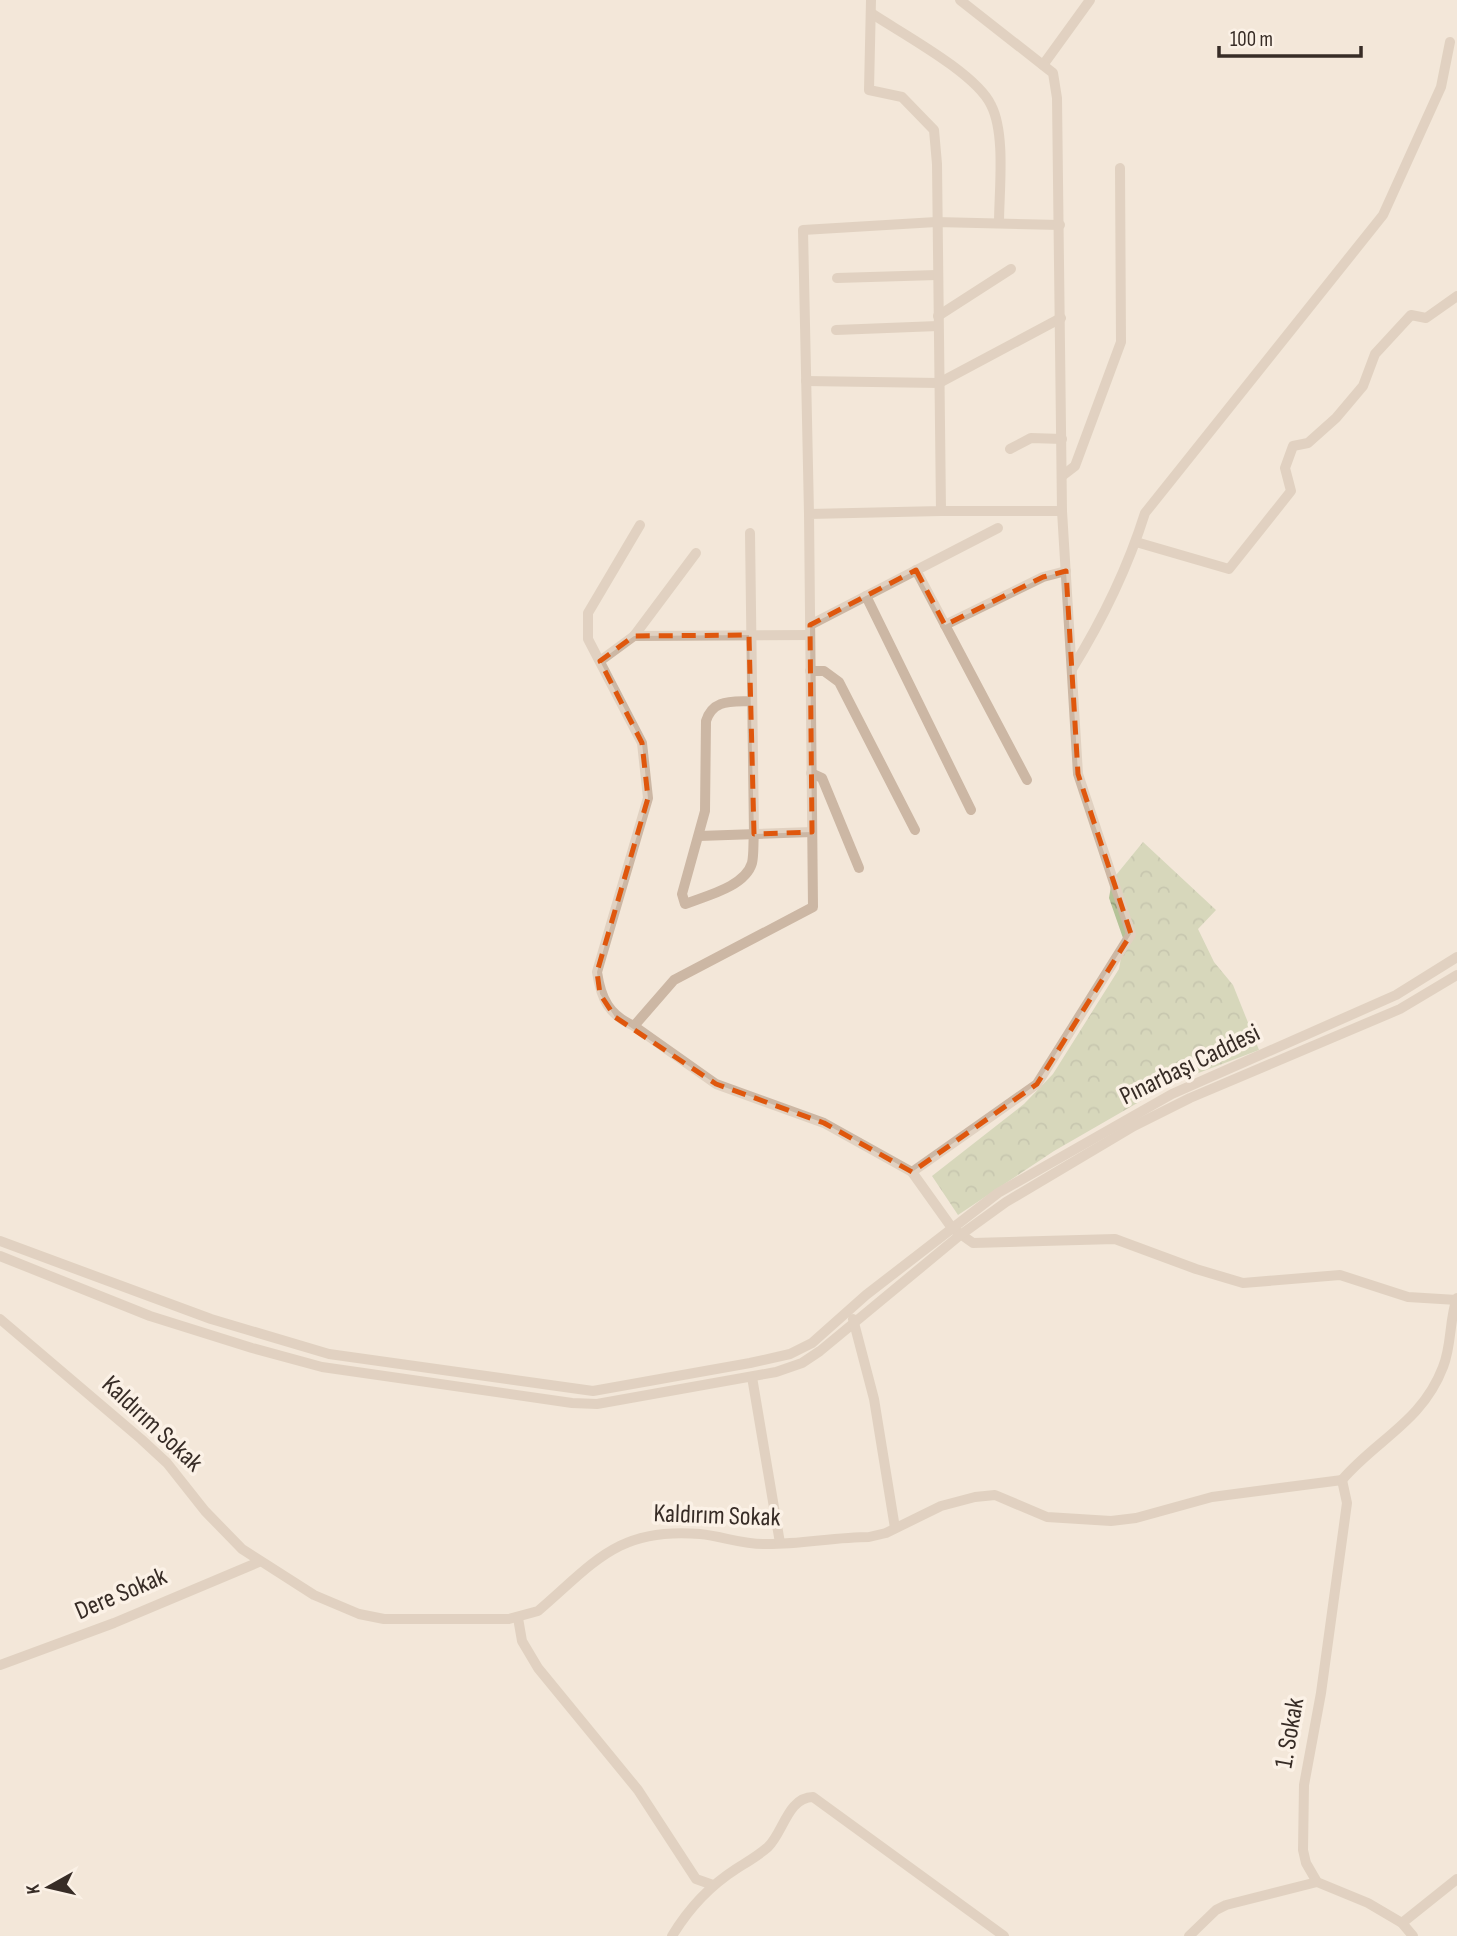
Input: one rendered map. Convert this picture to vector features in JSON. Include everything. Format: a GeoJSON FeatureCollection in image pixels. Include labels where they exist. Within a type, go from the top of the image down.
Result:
{"type":"FeatureCollection","features":[{"type":"Feature","properties":{"kind":"street"},"geometry":{"type":"LineString","coordinates":[[871,0],[869,90],[902,97],[934,130],[941,511]]}},
{"type":"Feature","properties":{"kind":"street"},"geometry":{"type":"LineString","coordinates":[[912,1172],[1037,1084],[1131,934],[1078,774],[1062,511],[1060,225],[1057,99],[1053,74],[960,0]]}},
{"type":"Feature","properties":{"kind":"street"},"geometry":{"type":"LineString","coordinates":[[1043,65],[1090,0]]}},
{"type":"Feature","properties":{"kind":"street"},"geometry":{"type":"LineString","coordinates":[[871,13],[961,73],[992,106],[999,152],[999,223]]}},
{"type":"Feature","properties":{"kind":"street"},"geometry":{"type":"LineString","coordinates":[[1072,669],[1100,625],[1136,542],[1145,513],[1383,215],[1441,87],[1450,42]]}},
{"type":"Feature","properties":{"kind":"street"},"geometry":{"type":"LineString","coordinates":[[1062,476],[1075,466],[1121,342],[1120,168]]}},
{"type":"Feature","properties":{"kind":"street"},"geometry":{"type":"LineString","coordinates":[[634,1026],[674,980],[813,907],[803,230],[936,222],[1060,225]]}},
{"type":"Feature","properties":{"kind":"street"},"geometry":{"type":"LineString","coordinates":[[836,330],[938,321],[1011,269]]}},
{"type":"Feature","properties":{"kind":"street"},"geometry":{"type":"LineString","coordinates":[[837,278],[937,275]]}},
{"type":"Feature","properties":{"kind":"street"},"geometry":{"type":"LineString","coordinates":[[1136,542],[1229,569],[1291,491],[1285,468],[1293,446],[1308,443],[1335,418],[1363,386],[1375,354],[1411,315],[1426,318],[1457,296]]}},
{"type":"Feature","properties":{"kind":"street"},"geometry":{"type":"LineString","coordinates":[[806,381],[939,383],[1061,318]]}},
{"type":"Feature","properties":{"kind":"street"},"geometry":{"type":"LineString","coordinates":[[1010,449],[1031,438],[1062,439]]}},
{"type":"Feature","properties":{"kind":"street"},"geometry":{"type":"LineString","coordinates":[[809,514],[1062,511]]}},
{"type":"Feature","properties":{"kind":"street"},"geometry":{"type":"LineString","coordinates":[[640,525],[588,613],[588,639],[642,743],[647,771],[648,798],[597,972],[600,993],[615,1017],[634,1026],[716,1084],[824,1123],[912,1172],[955,1232],[973,1243],[1115,1238],[1205,1273],[1243,1283],[1340,1275],[1408,1297],[1457,1299],[1447,1356],[1431,1391],[1408,1422],[1359,1462],[1342,1480]]}},
{"type":"Feature","properties":{"kind":"street"},"geometry":{"type":"LineString","coordinates":[[634,636],[750,635],[810,630],[866,596],[998,528]]}},
{"type":"Feature","properties":{"kind":"street"},"geometry":{"type":"LineString","coordinates":[[750,533],[754,834],[751,864],[747,873],[729,887],[685,904],[682,894],[705,811],[706,721],[709,710],[720,703],[751,701]]}},
{"type":"Feature","properties":{"kind":"street"},"geometry":{"type":"LineString","coordinates":[[600,661],[634,636],[695,553]]}},
{"type":"Feature","properties":{"kind":"street"},"geometry":{"type":"LineString","coordinates":[[916,570],[1027,780]]}},
{"type":"Feature","properties":{"kind":"street"},"geometry":{"type":"LineString","coordinates":[[945,625],[1043,577],[1066,572]]}},
{"type":"Feature","properties":{"kind":"street"},"geometry":{"type":"LineString","coordinates":[[866,596],[971,810]]}},
{"type":"Feature","properties":{"kind":"street"},"geometry":{"type":"LineString","coordinates":[[810,671],[824,671],[839,682],[915,830]]}},
{"type":"Feature","properties":{"kind":"street"},"geometry":{"type":"LineString","coordinates":[[811,773],[822,778],[859,868]]}},
{"type":"Feature","properties":{"kind":"street"},"geometry":{"type":"LineString","coordinates":[[699,836],[812,832]]}},
{"type":"Feature","properties":{"kind":"street","name":"Pınarbaşı Caddesi"},"geometry":{"type":"LineString","coordinates":[[955,1232],[998,1193],[1172,1094],[1396,995],[1456,962]]}},
{"type":"Feature","properties":{"kind":"street"},"geometry":{"type":"LineString","coordinates":[[0,1241],[160,1302],[329,1354],[593,1391],[790,1354],[812,1343],[847,1311],[955,1232],[1134,1126],[1190,1098],[1390,1014],[1457,975]]}},
{"type":"Feature","properties":{"kind":"street"},"geometry":{"type":"LineString","coordinates":[[0,1256],[150,1316],[263,1352],[371,1375],[595,1405],[752,1377],[802,1363],[855,1322],[955,1232]]}},
{"type":"Feature","properties":{"kind":"street"},"geometry":{"type":"LineString","coordinates":[[847,1311],[855,1322],[874,1399],[895,1528]]}},
{"type":"Feature","properties":{"kind":"street","name":"Kaldırım Sokak"},"geometry":{"type":"LineString","coordinates":[[0,1319],[141,1438],[187,1485],[222,1531],[259,1562],[314,1595],[373,1618],[517,1618],[538,1611],[610,1550],[632,1539],[654,1534],[690,1534],[763,1544],[869,1537],[941,1506],[995,1494],[1047,1517],[1111,1521],[1136,1518],[1212,1497],[1342,1480]]}},
{"type":"Feature","properties":{"kind":"street"},"geometry":{"type":"LineString","coordinates":[[752,1377],[780,1543]]}},
{"type":"Feature","properties":{"kind":"street","name":"1. Sokak"},"geometry":{"type":"LineString","coordinates":[[1317,1882],[1306,1863],[1303,1850],[1302,1801],[1348,1503],[1342,1480]]}},
{"type":"Feature","properties":{"kind":"street","name":"Dere Sokak"},"geometry":{"type":"LineString","coordinates":[[0,1665],[114,1623],[259,1562]]}},
{"type":"Feature","properties":{"kind":"street"},"geometry":{"type":"LineString","coordinates":[[517,1618],[522,1641],[538,1668],[638,1790],[696,1879],[713,1885]]}},
{"type":"Feature","properties":{"kind":"street"},"geometry":{"type":"LineString","coordinates":[[672,1936],[683,1916],[713,1885],[769,1846],[796,1804],[813,1797],[1004,1936]]}},
{"type":"Feature","properties":{"kind":"street"},"geometry":{"type":"LineString","coordinates":[[1402,1923],[1457,1879]]}},
{"type":"Feature","properties":{"kind":"street"},"geometry":{"type":"LineString","coordinates":[[1189,1936],[1216,1910],[1226,1905],[1317,1882],[1368,1903],[1402,1923],[1413,1936]]}},
{"type":"Feature","properties":{"kind":"highlighted area"},"geometry":{"type":"Polygon","coordinates":[[[916,570],[945,625],[1043,577],[1066,571],[1078,774],[1131,934],[1037,1084],[912,1172],[824,1123],[716,1084],[615,1017],[600,994],[597,972],[648,798],[642,743],[600,661],[634,636],[749,635],[754,834],[812,832],[810,625],[916,570]]]}},
{"type":"Feature","properties":{"kind":"green space"},"geometry":{"type":"Polygon","coordinates":[[[1143,842],[1216,910],[1198,929],[1214,962],[1233,985],[1259,1050],[1172,1083],[1054,1151],[958,1215],[932,1176],[1024,1104],[1053,1074],[1119,969],[1124,941],[1109,898],[1112,880],[1143,842]]]}}]}
